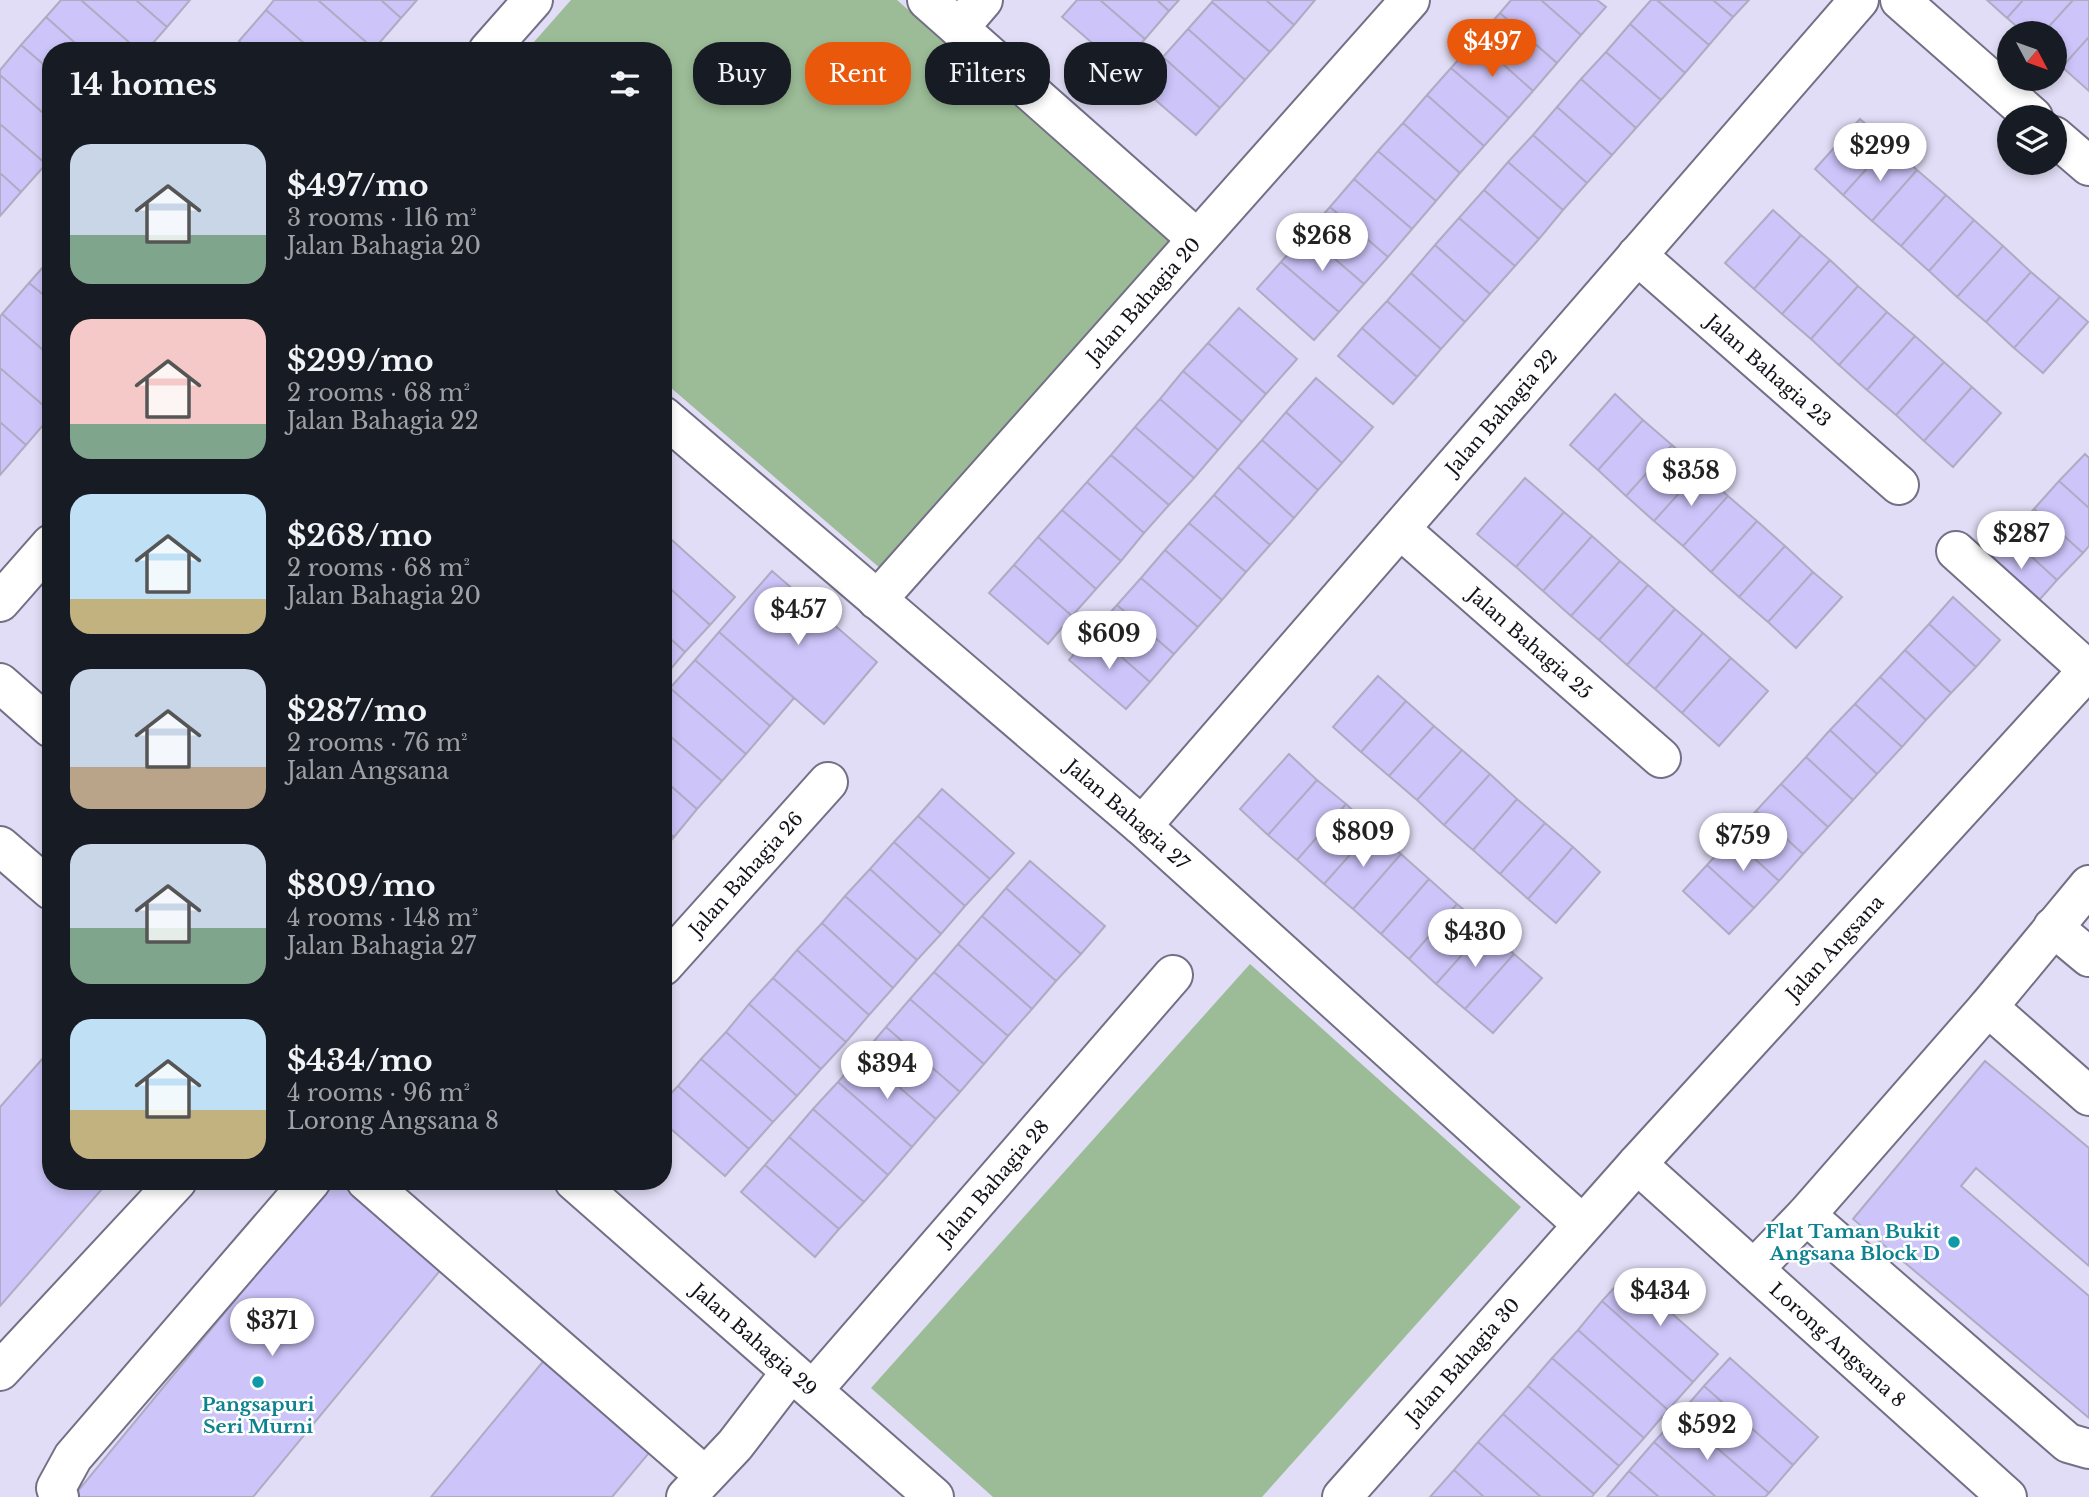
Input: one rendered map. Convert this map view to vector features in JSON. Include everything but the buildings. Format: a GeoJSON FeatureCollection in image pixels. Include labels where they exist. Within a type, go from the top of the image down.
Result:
{"type":"FeatureCollection","features":[{"type":"Feature","properties":{"kind":"street"},"geometry":{"type":"LineString","coordinates":[[496,42],[533,0]]}},
{"type":"Feature","properties":{"kind":"street"},"geometry":{"type":"LineString","coordinates":[[927,0],[971,14],[1197,239]]}},
{"type":"Feature","properties":{"kind":"street","name":"Jalan Bahagia 20"},"geometry":{"type":"LineString","coordinates":[[877,600],[1410,0]]}},
{"type":"Feature","properties":{"kind":"street","name":"Jalan Bahagia 22"},"geometry":{"type":"LineString","coordinates":[[1142,825],[1859,0]]}},
{"type":"Feature","properties":{"kind":"street"},"geometry":{"type":"LineString","coordinates":[[1900,0],[2019,105]]}},
{"type":"Feature","properties":{"kind":"street"},"geometry":{"type":"LineString","coordinates":[[2067,147],[2089,166]]}},
{"type":"Feature","properties":{"kind":"street","name":"Jalan Bahagia 23"},"geometry":{"type":"LineString","coordinates":[[1637,254],[1899,485]]}},
{"type":"Feature","properties":{"kind":"street","name":"Jalan Bahagia 27"},"geometry":{"type":"LineString","coordinates":[[672,424],[1142,825],[1582,1224]]}},
{"type":"Feature","properties":{"kind":"street","name":"Jalan Bahagia 25"},"geometry":{"type":"LineString","coordinates":[[1399,529],[1661,758]]}},
{"type":"Feature","properties":{"kind":"street"},"geometry":{"type":"LineString","coordinates":[[1956,551],[2089,670]]}},
{"type":"Feature","properties":{"kind":"street"},"geometry":{"type":"LineString","coordinates":[[0,602],[42,554]]}},
{"type":"Feature","properties":{"kind":"street","name":"Jalan Angsana"},"geometry":{"type":"LineString","coordinates":[[1582,1224],[2089,670]]}},
{"type":"Feature","properties":{"kind":"street"},"geometry":{"type":"LineString","coordinates":[[0,683],[42,720]]}},
{"type":"Feature","properties":{"kind":"street","name":"Jalan Bahagia 26"},"geometry":{"type":"LineString","coordinates":[[672,956],[828,782]]}},
{"type":"Feature","properties":{"kind":"street"},"geometry":{"type":"LineString","coordinates":[[0,846],[42,882]]}},
{"type":"Feature","properties":{"kind":"street"},"geometry":{"type":"LineString","coordinates":[[1754,1269],[1806,1215],[1988,1007],[2089,885]]}},
{"type":"Feature","properties":{"kind":"street"},"geometry":{"type":"LineString","coordinates":[[2053,927],[2089,957]]}},
{"type":"Feature","properties":{"kind":"street","name":"Jalan Bahagia 28"},"geometry":{"type":"LineString","coordinates":[[695,1487],[802,1381],[1173,975]]}},
{"type":"Feature","properties":{"kind":"street"},"geometry":{"type":"LineString","coordinates":[[1988,1007],[2089,1096]]}},
{"type":"Feature","properties":{"kind":"street","name":"Lorong Angsana 8"},"geometry":{"type":"LineString","coordinates":[[1637,1164],[2007,1497]]}},
{"type":"Feature","properties":{"kind":"street"},"geometry":{"type":"LineString","coordinates":[[0,1371],[169,1190]]}},
{"type":"Feature","properties":{"kind":"street"},"geometry":{"type":"LineString","coordinates":[[59,1497],[56,1488],[73,1457],[303,1190]]}},
{"type":"Feature","properties":{"kind":"street"},"geometry":{"type":"LineString","coordinates":[[376,1190],[695,1487]]}},
{"type":"Feature","properties":{"kind":"street","name":"Jalan Bahagia 29"},"geometry":{"type":"LineString","coordinates":[[584,1190],[934,1497]]}},
{"type":"Feature","properties":{"kind":"street"},"geometry":{"type":"LineString","coordinates":[[1806,1215],[2068,1443],[2089,1449]]}},
{"type":"Feature","properties":{"kind":"street","name":"Jalan Bahagia 30"},"geometry":{"type":"LineString","coordinates":[[1342,1497],[1582,1224]]}},
{"type":"Feature","properties":{"kind":"green space"},"geometry":{"type":"Polygon","coordinates":[[[571,0],[897,0],[945,42],[925,42],[925,105],[1017,105],[1182,250],[888,575],[672,389],[672,42],[534,42],[571,0]]]}},
{"type":"Feature","properties":{"kind":"green space"},"geometry":{"type":"Polygon","coordinates":[[[1250,964],[1521,1207],[1262,1497],[993,1497],[871,1388],[1250,964]]]}},
{"type":"Feature","properties":{"kind":"place","name":"Flat Taman Bukit Angsana Block D"},"geometry":{"type":"Point","coordinates":[1954,1242]}},
{"type":"Feature","properties":{"kind":"place","name":"Pangsapuri Seri Murni"},"geometry":{"type":"Point","coordinates":[258,1382]}}]}
